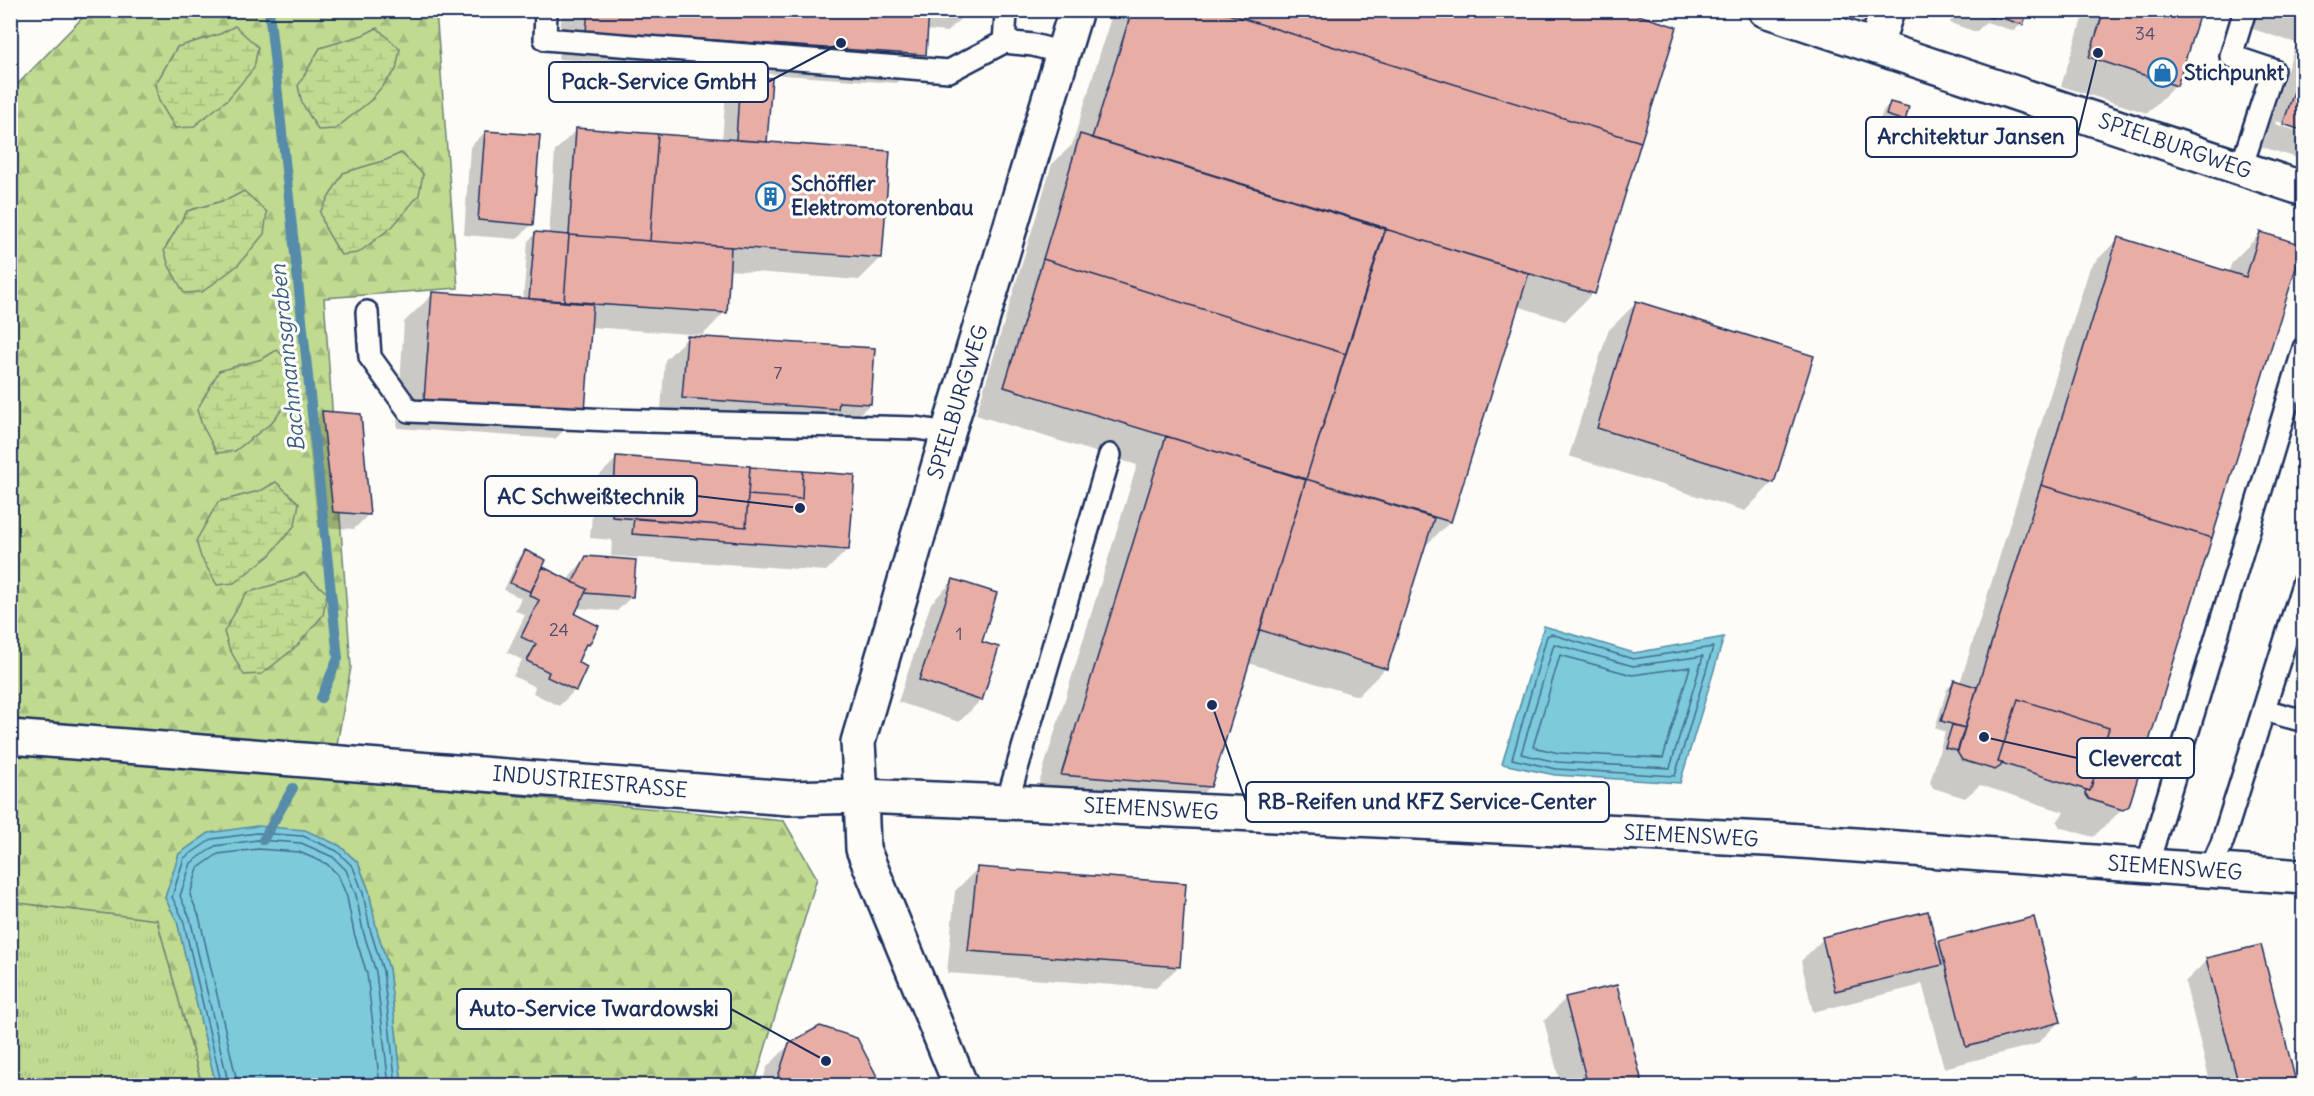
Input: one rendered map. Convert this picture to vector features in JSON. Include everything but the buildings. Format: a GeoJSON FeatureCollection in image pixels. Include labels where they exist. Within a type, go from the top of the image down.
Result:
{"type":"FeatureCollection","features":[{"type":"Feature","properties":{"kind":"street","name":"SPIELBURGWEG"},"geometry":{"type":"LineString","coordinates":[[861,796],[858,742],[948,433],[1077,10]]}},
{"type":"Feature","properties":{"kind":"street","name":"SPIELBURGWEG"},"geometry":{"type":"LineString","coordinates":[[1765,10],[2304,189]]}},
{"type":"Feature","properties":{"kind":"street"},"geometry":{"type":"LineString","coordinates":[[1876,46],[1887,10]]}},
{"type":"Feature","properties":{"kind":"street","name":"INDUSTRIESTRASSE"},"geometry":{"type":"LineString","coordinates":[[10,737],[789,798],[861,796]]}},
{"type":"Feature","properties":{"kind":"street"},"geometry":{"type":"LineString","coordinates":[[861,796],[863,849],[961,1086]]}},
{"type":"Feature","properties":{"kind":"street","name":"SIEMENSWEG"},"geometry":{"type":"LineString","coordinates":[[861,796],[1786,840],[2304,877]]}},
{"type":"Feature","properties":{"kind":"lane"},"geometry":{"type":"LineString","coordinates":[[546,10],[545,39],[950,71],[1005,42],[1033,45],[1063,53]]}},
{"type":"Feature","properties":{"kind":"lane"},"geometry":{"type":"LineString","coordinates":[[2241,168],[2273,70],[2231,56],[2245,10]]}},
{"type":"Feature","properties":{"kind":"lane"},"geometry":{"type":"LineString","coordinates":[[1005,42],[1006,14]]}},
{"type":"Feature","properties":{"kind":"lane"},"geometry":{"type":"LineString","coordinates":[[367,312],[370,357],[409,411],[610,420],[916,428],[948,433]]}},
{"type":"Feature","properties":{"kind":"lane"},"geometry":{"type":"LineString","coordinates":[[2147,866],[2304,348]]}},
{"type":"Feature","properties":{"kind":"lane"},"geometry":{"type":"LineString","coordinates":[[1007,802],[1110,455]]}},
{"type":"Feature","properties":{"kind":"lane"},"geometry":{"type":"LineString","coordinates":[[2210,870],[2222,843],[2304,581]]}},
{"type":"Feature","properties":{"kind":"lane"},"geometry":{"type":"LineString","coordinates":[[2264,710],[2304,721]]}},
{"type":"Feature","properties":{"kind":"green space"},"geometry":{"type":"Polygon","coordinates":[[[89,11],[436,11],[458,288],[324,298],[351,667],[331,778],[784,821],[817,878],[754,1085],[402,1085],[389,969],[376,927],[369,891],[358,863],[340,846],[209,833],[179,854],[165,898],[177,921],[216,1085],[202,1085],[157,920],[11,902],[11,91],[89,11]]]}},
{"type":"Feature","properties":{"kind":"green space"},"geometry":{"type":"Polygon","coordinates":[[[235,26],[258,47],[254,68],[228,99],[193,127],[175,128],[159,101],[155,85],[177,47],[220,34],[235,26]]]}},
{"type":"Feature","properties":{"kind":"green space"},"geometry":{"type":"Polygon","coordinates":[[[377,28],[400,49],[396,70],[370,101],[335,129],[318,130],[302,103],[298,86],[320,48],[363,35],[377,28]]]}},
{"type":"Feature","properties":{"kind":"green space"},"geometry":{"type":"Polygon","coordinates":[[[401,153],[423,174],[419,195],[393,226],[358,253],[341,255],[325,228],[320,212],[343,173],[401,153]]]}},
{"type":"Feature","properties":{"kind":"green space"},"geometry":{"type":"Polygon","coordinates":[[[244,191],[267,212],[264,234],[238,265],[202,292],[184,293],[169,266],[164,250],[187,211],[229,199],[244,191]]]}},
{"type":"Feature","properties":{"kind":"green space"},"geometry":{"type":"Polygon","coordinates":[[[277,350],[300,372],[296,393],[270,424],[235,451],[217,453],[197,410],[219,371],[262,359],[277,350]]]}},
{"type":"Feature","properties":{"kind":"green space"},"geometry":{"type":"Polygon","coordinates":[[[276,482],[299,503],[295,525],[269,556],[234,583],[217,585],[201,557],[196,541],[218,502],[262,490],[276,482]]]}},
{"type":"Feature","properties":{"kind":"green space"},"geometry":{"type":"Polygon","coordinates":[[[304,573],[327,593],[323,615],[297,646],[262,674],[244,675],[229,648],[224,632],[246,593],[304,573]]]}},
{"type":"Feature","properties":{"kind":"green space"},"geometry":{"type":"Polygon","coordinates":[[[10,858],[34,905],[157,919],[202,1085],[11,1085],[10,858]]]}},
{"type":"Feature","properties":{"kind":"water"},"geometry":{"type":"Polygon","coordinates":[[[1544,626],[1634,653],[1724,637],[1680,783],[1555,775],[1502,764],[1544,626]]]}},
{"type":"Feature","properties":{"kind":"water"},"geometry":{"type":"Polygon","coordinates":[[[257,826],[305,830],[340,846],[358,863],[369,891],[376,927],[389,969],[402,1085],[216,1085],[177,921],[165,898],[179,854],[209,833],[257,826]]]}},
{"type":"Feature","properties":{"kind":"waterway","name":"Bachmannsgraben"},"geometry":{"type":"LineString","coordinates":[[269,10],[338,658],[321,698]]}},
{"type":"Feature","properties":{"kind":"waterway","name":"Bachmannsgraben"},"geometry":{"type":"LineString","coordinates":[[263,840],[293,788]]}},
{"type":"Feature","properties":{"kind":"place","name":"Pack-Service GmbH"},"geometry":{"type":"Point","coordinates":[841,43]}},
{"type":"Feature","properties":{"kind":"place","name":"Architektur Jansen"},"geometry":{"type":"Point","coordinates":[2098,53]}},
{"type":"Feature","properties":{"kind":"place","name":"Stichpunkt"},"geometry":{"type":"Point","coordinates":[2163,73]}},
{"type":"Feature","properties":{"kind":"place","name":"Schöffler Elektromotorenbau"},"geometry":{"type":"Point","coordinates":[770,196]}},
{"type":"Feature","properties":{"kind":"place","name":"AC Schweißtechnik"},"geometry":{"type":"Point","coordinates":[800,508]}},
{"type":"Feature","properties":{"kind":"place","name":"RB-Reifen und KFZ Service-Center"},"geometry":{"type":"Point","coordinates":[1212,705]}},
{"type":"Feature","properties":{"kind":"place","name":"Clevercat"},"geometry":{"type":"Point","coordinates":[1984,737]}},
{"type":"Feature","properties":{"kind":"place","name":"Auto-Service Twardowski"},"geometry":{"type":"Point","coordinates":[826,1061]}}]}
